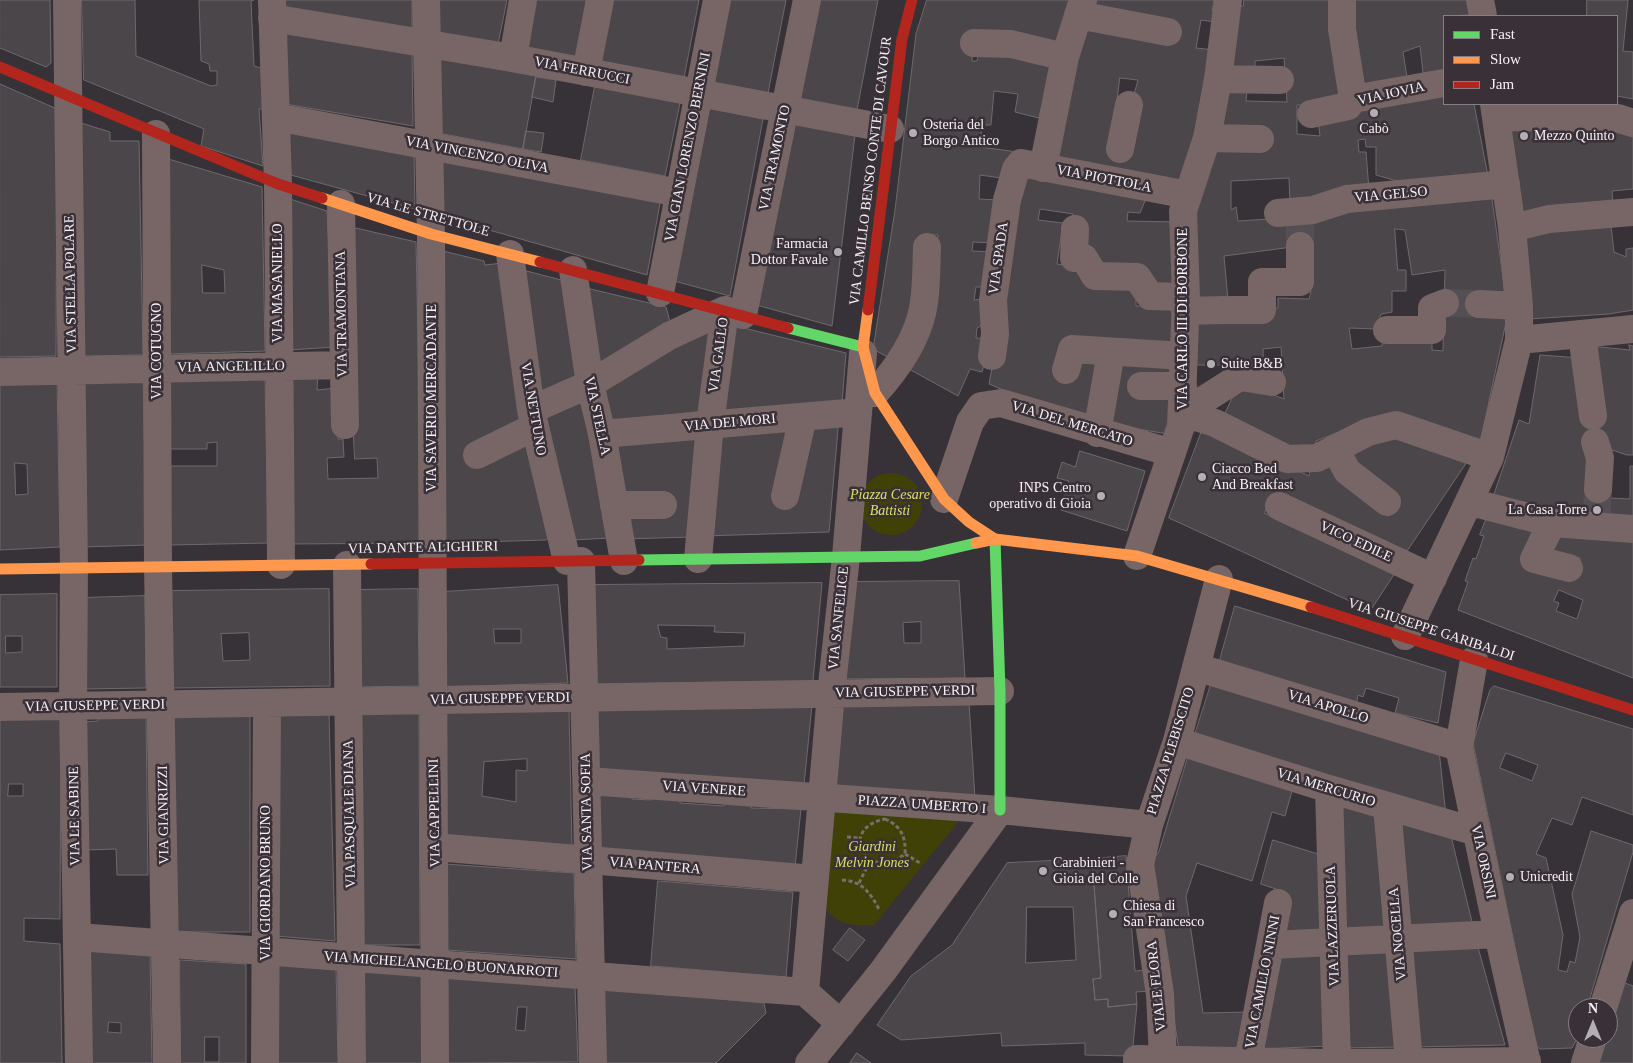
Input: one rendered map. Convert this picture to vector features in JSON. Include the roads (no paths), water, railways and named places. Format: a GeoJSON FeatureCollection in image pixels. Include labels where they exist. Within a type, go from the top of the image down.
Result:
{"type":"FeatureCollection","features":[{"type":"Feature","properties":{"kind":"main road","name":"VIA CAMILLO BENSO CONTE DI CAVOUR"},"geometry":{"type":"LineString","coordinates":[[863,346],[902,39],[912,0]]}},
{"type":"Feature","properties":{"kind":"main road","name":"VIA LE STRETTOLE"},"geometry":{"type":"LineString","coordinates":[[0,67],[278,184],[431,234],[863,346]]}},
{"type":"Feature","properties":{"kind":"main road"},"geometry":{"type":"LineString","coordinates":[[866,403],[944,499],[968,522],[995,540]]}},
{"type":"Feature","properties":{"kind":"main road"},"geometry":{"type":"LineString","coordinates":[[995,540],[1000,691],[1000,810]]}},
{"type":"Feature","properties":{"kind":"main road"},"geometry":{"type":"LineString","coordinates":[[846,557],[920,556],[995,540],[1137,556],[1219,579]]}},
{"type":"Feature","properties":{"kind":"main road","name":"VIA DANTE ALIGHIERI"},"geometry":{"type":"LineString","coordinates":[[0,569],[846,557]]}},
{"type":"Feature","properties":{"kind":"main road","name":"VIA GIUSEPPE GARIBALDI"},"geometry":{"type":"LineString","coordinates":[[1219,579],[1405,636],[1474,660],[1633,710]]}},
{"type":"Feature","properties":{"kind":"street","name":"VIA STELLA POLARE"},"geometry":{"type":"LineString","coordinates":[[67,0],[70,98],[74,568]]}},
{"type":"Feature","properties":{"kind":"street","name":"VIA SAVERIO MERCADANTE"},"geometry":{"type":"LineString","coordinates":[[426,0],[431,234],[432,563]]}},
{"type":"Feature","properties":{"kind":"street"},"geometry":{"type":"LineString","coordinates":[[513,58],[523,0]]}},
{"type":"Feature","properties":{"kind":"street"},"geometry":{"type":"LineString","coordinates":[[586,72],[600,0]]}},
{"type":"Feature","properties":{"kind":"street","name":"VIA GIAN LORENZO BERNINI"},"geometry":{"type":"LineString","coordinates":[[660,293],[717,0]]}},
{"type":"Feature","properties":{"kind":"street","name":"VIA TRAMONTO"},"geometry":{"type":"LineString","coordinates":[[734,312],[785,109],[807,0]]}},
{"type":"Feature","properties":{"kind":"street","name":"VIA CARLO III DI BORBONE"},"geometry":{"type":"LineString","coordinates":[[1137,556],[1172,453],[1183,413],[1185,304],[1183,211],[1207,138],[1218,80],[1228,0]]}},
{"type":"Feature","properties":{"kind":"street"},"geometry":{"type":"LineString","coordinates":[[1342,0],[1342,29],[1353,99]]}},
{"type":"Feature","properties":{"kind":"street"},"geometry":{"type":"LineString","coordinates":[[1480,0],[1482,15]]}},
{"type":"Feature","properties":{"kind":"street"},"geometry":{"type":"LineString","coordinates":[[1081,8],[1168,32]]}},
{"type":"Feature","properties":{"kind":"street","name":"VIA SPADA"},"geometry":{"type":"LineString","coordinates":[[992,356],[996,334],[993,300],[1007,200],[1016,169],[1032,166],[1081,8]]}},
{"type":"Feature","properties":{"kind":"street","name":"VIA FERRUCCI"},"geometry":{"type":"LineString","coordinates":[[272,9],[427,44],[513,58],[890,129]]}},
{"type":"Feature","properties":{"kind":"street","name":"VIA MASANIELLO"},"geometry":{"type":"LineString","coordinates":[[272,9],[278,184],[281,566]]}},
{"type":"Feature","properties":{"kind":"street"},"geometry":{"type":"LineString","coordinates":[[974,43],[1011,44],[1065,57]]}},
{"type":"Feature","properties":{"kind":"street"},"geometry":{"type":"LineString","coordinates":[[1218,80],[1280,80]]}},
{"type":"Feature","properties":{"kind":"street","name":"VIA IOVIA"},"geometry":{"type":"LineString","coordinates":[[1310,114],[1348,106],[1353,99],[1443,83]]}},
{"type":"Feature","properties":{"kind":"street"},"geometry":{"type":"LineString","coordinates":[[1120,149],[1129,105]]}},
{"type":"Feature","properties":{"kind":"street"},"geometry":{"type":"LineString","coordinates":[[1405,636],[1490,457],[1518,340],[1519,306],[1512,228],[1495,110],[1618,118],[1633,123]]}},
{"type":"Feature","properties":{"kind":"street","name":"VIA VINCENZO OLIVA"},"geometry":{"type":"LineString","coordinates":[[276,117],[679,193]]}},
{"type":"Feature","properties":{"kind":"street","name":"VIA COTUGNO"},"geometry":{"type":"LineString","coordinates":[[156,134],[158,567]]}},
{"type":"Feature","properties":{"kind":"street"},"geometry":{"type":"LineString","coordinates":[[1207,138],[1260,139]]}},
{"type":"Feature","properties":{"kind":"street","name":"VIA PIOTTOLA"},"geometry":{"type":"LineString","coordinates":[[1032,166],[1188,195]]}},
{"type":"Feature","properties":{"kind":"street","name":"VIA GELSO"},"geometry":{"type":"LineString","coordinates":[[1293,214],[1347,199],[1506,184]]}},
{"type":"Feature","properties":{"kind":"street","name":"VIA TRAMONTANA"},"geometry":{"type":"LineString","coordinates":[[341,204],[345,425]]}},
{"type":"Feature","properties":{"kind":"street"},"geometry":{"type":"LineString","coordinates":[[1512,228],[1549,219],[1633,212]]}},
{"type":"Feature","properties":{"kind":"street"},"geometry":{"type":"LineString","coordinates":[[1075,229],[1074,258],[1084,258],[1095,276],[1137,277],[1150,296],[1185,304],[1227,310],[1262,310],[1262,282],[1300,282],[1300,246]]}},
{"type":"Feature","properties":{"kind":"street"},"geometry":{"type":"LineString","coordinates":[[866,403],[894,371],[915,333],[922,313],[927,247]]}},
{"type":"Feature","properties":{"kind":"street","name":"VIA NETTUNO"},"geometry":{"type":"LineString","coordinates":[[510,254],[532,419],[574,561]]}},
{"type":"Feature","properties":{"kind":"street","name":"VIA STELLA"},"geometry":{"type":"LineString","coordinates":[[573,270],[590,384],[602,434],[624,561]]}},
{"type":"Feature","properties":{"kind":"street"},"geometry":{"type":"LineString","coordinates":[[1387,330],[1432,330],[1432,308],[1445,303]]}},
{"type":"Feature","properties":{"kind":"street"},"geometry":{"type":"LineString","coordinates":[[1479,304],[1519,306]]}},
{"type":"Feature","properties":{"kind":"street","name":"VIA GALLO"},"geometry":{"type":"LineString","coordinates":[[477,455],[532,419],[669,336],[734,312]]}},
{"type":"Feature","properties":{"kind":"street","name":"VIA GALLO"},"geometry":{"type":"LineString","coordinates":[[698,559],[710,424],[734,312]]}},
{"type":"Feature","properties":{"kind":"street"},"geometry":{"type":"LineString","coordinates":[[1518,340],[1633,329]]}},
{"type":"Feature","properties":{"kind":"street"},"geometry":{"type":"LineString","coordinates":[[1582,335],[1596,438],[1598,489]]}},
{"type":"Feature","properties":{"kind":"street"},"geometry":{"type":"LineString","coordinates":[[846,557],[866,403],[863,346]]}},
{"type":"Feature","properties":{"kind":"street"},"geometry":{"type":"LineString","coordinates":[[1066,370],[1072,349],[1184,356]]}},
{"type":"Feature","properties":{"kind":"street"},"geometry":{"type":"LineString","coordinates":[[1097,433],[1111,352]]}},
{"type":"Feature","properties":{"kind":"street","name":"VIA ANGELILLO"},"geometry":{"type":"LineString","coordinates":[[0,372],[343,365]]}},
{"type":"Feature","properties":{"kind":"street"},"geometry":{"type":"LineString","coordinates":[[1183,413],[1252,379]]}},
{"type":"Feature","properties":{"kind":"street"},"geometry":{"type":"LineString","coordinates":[[1141,386],[1183,386]]}},
{"type":"Feature","properties":{"kind":"street","name":"VIA DEL MERCATO"},"geometry":{"type":"LineString","coordinates":[[944,499],[970,422],[982,395],[1000,403],[1097,433],[1172,453]]}},
{"type":"Feature","properties":{"kind":"street","name":"VIA DEI MORI"},"geometry":{"type":"LineString","coordinates":[[602,434],[802,417],[866,403]]}},
{"type":"Feature","properties":{"kind":"street"},"geometry":{"type":"LineString","coordinates":[[1183,413],[1215,423],[1287,459],[1317,458],[1336,450],[1368,432],[1396,425],[1490,457]]}},
{"type":"Feature","properties":{"kind":"street"},"geometry":{"type":"LineString","coordinates":[[785,496],[802,417]]}},
{"type":"Feature","properties":{"kind":"street"},"geometry":{"type":"LineString","coordinates":[[1336,450],[1347,471],[1387,502]]}},
{"type":"Feature","properties":{"kind":"street"},"geometry":{"type":"LineString","coordinates":[[1470,502],[1552,523],[1633,529]]}},
{"type":"Feature","properties":{"kind":"street"},"geometry":{"type":"LineString","coordinates":[[614,505],[663,505]]}},
{"type":"Feature","properties":{"kind":"street","name":"VICO EDILE"},"geometry":{"type":"LineString","coordinates":[[1279,506],[1433,578]]}},
{"type":"Feature","properties":{"kind":"street"},"geometry":{"type":"LineString","coordinates":[[1552,523],[1534,559],[1569,568]]}},
{"type":"Feature","properties":{"kind":"street","name":"VIA SANFELICE"},"geometry":{"type":"LineString","coordinates":[[822,798],[846,557]]}},
{"type":"Feature","properties":{"kind":"street","name":"VIA SANTA SOFIA"},"geometry":{"type":"LineString","coordinates":[[574,561],[584,697],[593,1063]]}},
{"type":"Feature","properties":{"kind":"street","name":"VIA CAPPELLINI"},"geometry":{"type":"LineString","coordinates":[[432,563],[435,1063]]}},
{"type":"Feature","properties":{"kind":"street","name":"VIA PASQUALE DIANA"},"geometry":{"type":"LineString","coordinates":[[347,564],[352,1063]]}},
{"type":"Feature","properties":{"kind":"street","name":"VIA GIANRIZZI"},"geometry":{"type":"LineString","coordinates":[[158,567],[162,704],[167,1063]]}},
{"type":"Feature","properties":{"kind":"street","name":"VIA LE SABINE"},"geometry":{"type":"LineString","coordinates":[[74,568],[73,706],[79,1063]]}},
{"type":"Feature","properties":{"kind":"street","name":"PIAZZA PLEBISCITO"},"geometry":{"type":"LineString","coordinates":[[1000,810],[1148,824],[1176,741],[1219,579]]}},
{"type":"Feature","properties":{"kind":"street","name":"VIA ORSINI"},"geometry":{"type":"LineString","coordinates":[[1474,660],[1459,748],[1527,1062]]}},
{"type":"Feature","properties":{"kind":"street","name":"VIA APOLLO"},"geometry":{"type":"LineString","coordinates":[[1196,667],[1459,748]]}},
{"type":"Feature","properties":{"kind":"street","name":"VIA GIUSEPPE VERDI"},"geometry":{"type":"LineString","coordinates":[[0,707],[1000,691]]}},
{"type":"Feature","properties":{"kind":"street","name":"VIA GIORDANO BRUNO"},"geometry":{"type":"LineString","coordinates":[[265,1063],[267,702]]}},
{"type":"Feature","properties":{"kind":"street","name":"VIA MERCURIO"},"geometry":{"type":"LineString","coordinates":[[1176,741],[1329,789],[1476,832]]}},
{"type":"Feature","properties":{"kind":"street","name":"VIA VENERE"},"geometry":{"type":"LineString","coordinates":[[587,780],[822,798]]}},
{"type":"Feature","properties":{"kind":"street","name":"VIA LAZZERUOLA"},"geometry":{"type":"LineString","coordinates":[[1329,789],[1338,1063]]}},
{"type":"Feature","properties":{"kind":"street"},"geometry":{"type":"LineString","coordinates":[[822,798],[825,880],[805,992],[841,1024]]}},
{"type":"Feature","properties":{"kind":"street","name":"PIAZZA UMBERTO I"},"geometry":{"type":"LineString","coordinates":[[822,798],[1000,810]]}},
{"type":"Feature","properties":{"kind":"street","name":"VIA NOCELLA"},"geometry":{"type":"LineString","coordinates":[[1387,806],[1398,938],[1426,1062]]}},
{"type":"Feature","properties":{"kind":"street","name":"PIAZZA UMBERTO I"},"geometry":{"type":"LineString","coordinates":[[809,1063],[883,971],[1000,810]]}},
{"type":"Feature","properties":{"kind":"street","name":"VIALE FLORA"},"geometry":{"type":"LineString","coordinates":[[1148,824],[1140,864],[1160,994],[1150,1061]]}},
{"type":"Feature","properties":{"kind":"street","name":"VIA PANTERA"},"geometry":{"type":"LineString","coordinates":[[435,847],[825,880]]}},
{"type":"Feature","properties":{"kind":"street","name":"VIA CAMILLO NINNI"},"geometry":{"type":"LineString","coordinates":[[1257,1062],[1278,902]]}},
{"type":"Feature","properties":{"kind":"street"},"geometry":{"type":"LineString","coordinates":[[1609,998],[1624,975],[1633,914]]}},
{"type":"Feature","properties":{"kind":"street"},"geometry":{"type":"LineString","coordinates":[[1271,945],[1498,934]]}},
{"type":"Feature","properties":{"kind":"street","name":"VIA MICHELANGELO BUONARROTI"},"geometry":{"type":"LineString","coordinates":[[78,937],[805,992]]}},
{"type":"Feature","properties":{"kind":"street"},"geometry":{"type":"LineString","coordinates":[[1585,1063],[1590,1048]]}},
{"type":"Feature","properties":{"kind":"street"},"geometry":{"type":"LineString","coordinates":[[1150,1061],[1327,1063]]}},
{"type":"Feature","properties":{"kind":"street"},"geometry":{"type":"LineString","coordinates":[[1351,1063],[1527,1062]]}},
{"type":"Feature","properties":{"kind":"tunnel"},"geometry":{"type":"LineString","coordinates":[[1300,217],[1300,246]]}},
{"type":"Feature","properties":{"kind":"tunnel"},"geometry":{"type":"LineString","coordinates":[[1445,303],[1479,304]]}},
{"type":"Feature","properties":{"kind":"tunnel"},"geometry":{"type":"LineString","coordinates":[[1598,489],[1596,523],[1598,527]]}},
{"type":"Feature","properties":{"kind":"place","name":"Cabò"},"geometry":{"type":"Point","coordinates":[1374,113]}},
{"type":"Feature","properties":{"kind":"place","name":"Osteria del Borgo Antico"},"geometry":{"type":"Point","coordinates":[913,133]}},
{"type":"Feature","properties":{"kind":"place","name":"Mezzo Quinto"},"geometry":{"type":"Point","coordinates":[1524,136]}},
{"type":"Feature","properties":{"kind":"place","name":"Farmacia Dottor Favale"},"geometry":{"type":"Point","coordinates":[838,252]}},
{"type":"Feature","properties":{"kind":"place","name":"Suite B&B"},"geometry":{"type":"Point","coordinates":[1211,364]}},
{"type":"Feature","properties":{"kind":"place","name":"Ciacco Bed And Breakfast"},"geometry":{"type":"Point","coordinates":[1202,477]}},
{"type":"Feature","properties":{"kind":"place","name":"INPS Centro operativo di Gioia"},"geometry":{"type":"Point","coordinates":[1101,496]}},
{"type":"Feature","properties":{"kind":"place","name":"La Casa Torre"},"geometry":{"type":"Point","coordinates":[1597,510]}},
{"type":"Feature","properties":{"kind":"place","name":"Carabinieri - Gioia del Colle"},"geometry":{"type":"Point","coordinates":[1043,871]}},
{"type":"Feature","properties":{"kind":"place","name":"Unicredit"},"geometry":{"type":"Point","coordinates":[1510,877]}},
{"type":"Feature","properties":{"kind":"place","name":"Chiesa di San Francesco"},"geometry":{"type":"Point","coordinates":[1113,914]}},
{"type":"Feature","properties":{"kind":"park label","name":"Piazza Cesare Battisti"},"geometry":{"type":"Point","coordinates":[890,504]}},
{"type":"Feature","properties":{"kind":"park label","name":"Giardini Melvin Jones"},"geometry":{"type":"Point","coordinates":[872,856]}}]}
